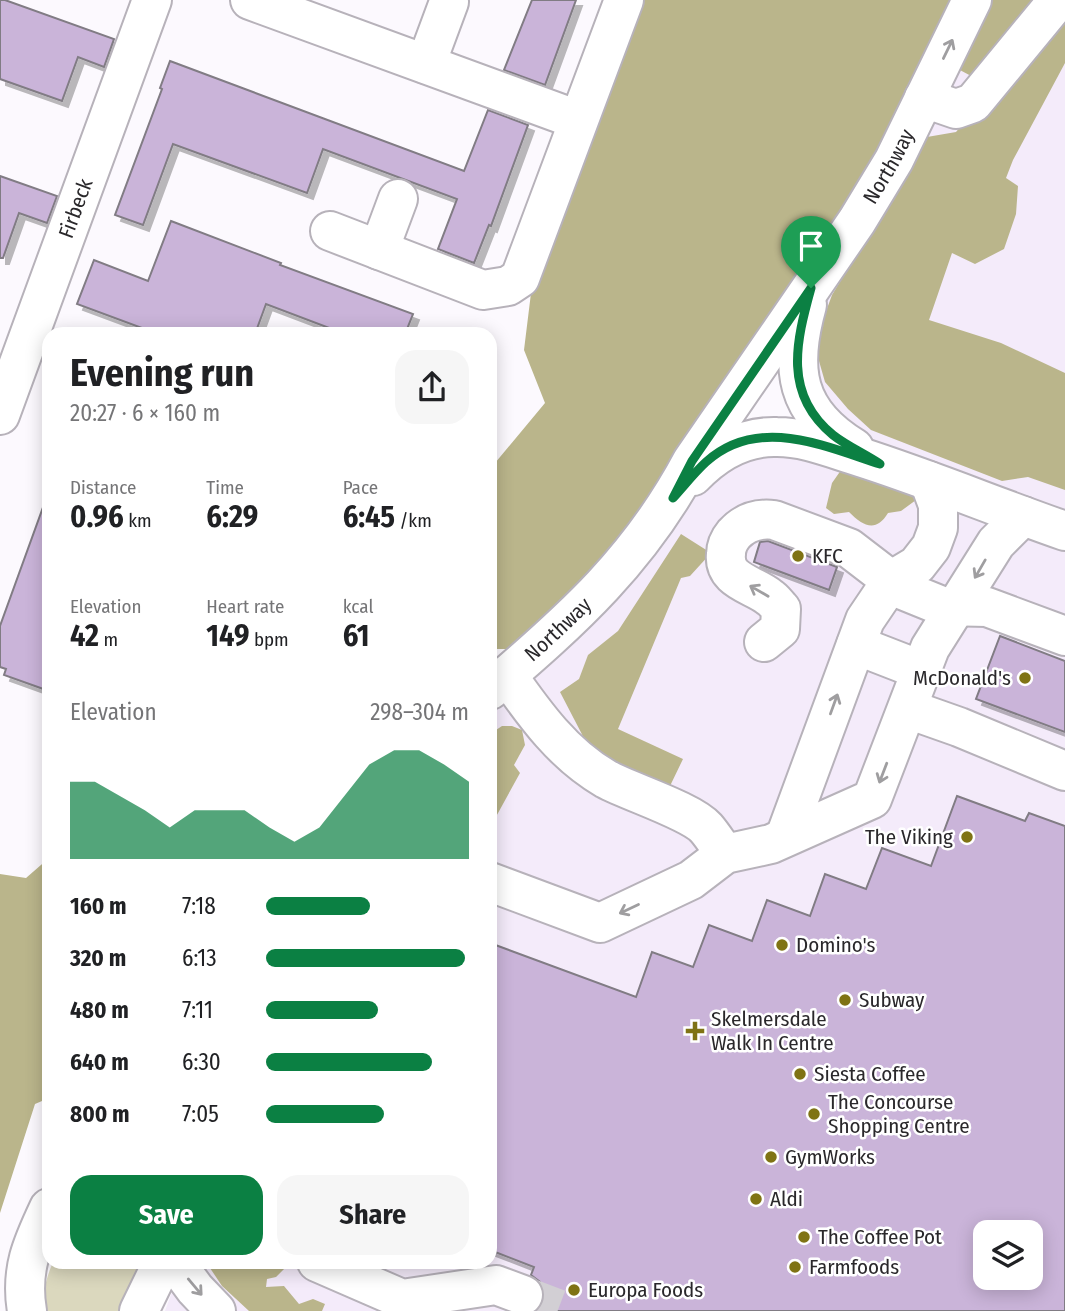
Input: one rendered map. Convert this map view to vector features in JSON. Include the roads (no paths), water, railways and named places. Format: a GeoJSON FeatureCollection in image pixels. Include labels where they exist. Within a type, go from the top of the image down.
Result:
{"type":"FeatureCollection","features":[{"type":"Feature","properties":{"kind":"street","name":"Firbeck"},"geometry":{"type":"LineString","coordinates":[[0,415],[152,0]]}},
{"type":"Feature","properties":{"kind":"street"},"geometry":{"type":"LineString","coordinates":[[250,0],[578,120]]}},
{"type":"Feature","properties":{"kind":"street"},"geometry":{"type":"LineString","coordinates":[[330,231],[483,290],[508,286],[520,278],[624,0]]}},
{"type":"Feature","properties":{"kind":"street","name":"Northway"},"geometry":{"type":"LineString","coordinates":[[673,498],[692,461],[858,221],[924,98],[971,0]]}},
{"type":"Feature","properties":{"kind":"street"},"geometry":{"type":"LineString","coordinates":[[924,98],[956,109],[973,103],[1058,0]]}},
{"type":"Feature","properties":{"kind":"street"},"geometry":{"type":"LineString","coordinates":[[426,64],[449,2]]}},
{"type":"Feature","properties":{"kind":"street"},"geometry":{"type":"LineString","coordinates":[[379,250],[398,199]]}},
{"type":"Feature","properties":{"kind":"street"},"geometry":{"type":"LineString","coordinates":[[811,288],[799,331],[797,353],[798,378],[805,399],[816,417],[834,435],[880,464]]}},
{"type":"Feature","properties":{"kind":"street","name":"Northway"},"geometry":{"type":"LineString","coordinates":[[498,683],[572,618],[609,580],[641,543],[673,498],[708,460],[751,439],[775,436],[799,438],[929,481],[1065,531]]}},
{"type":"Feature","properties":{"kind":"street"},"geometry":{"type":"LineString","coordinates":[[785,837],[865,620],[892,580],[917,565],[930,547],[938,528],[938,505],[929,481]]}},
{"type":"Feature","properties":{"kind":"street"},"geometry":{"type":"LineString","coordinates":[[497,885],[600,923],[691,880],[725,854],[771,844],[873,799],[930,648],[996,543],[1023,516]]}},
{"type":"Feature","properties":{"kind":"street"},"geometry":{"type":"LineString","coordinates":[[764,642],[779,629],[781,609],[770,598],[734,577],[725,560],[730,540],[745,524],[754,520],[774,520],[849,548],[905,591],[942,606],[986,607],[1065,636]]}},
{"type":"Feature","properties":{"kind":"street"},"geometry":{"type":"LineString","coordinates":[[1027,622],[1052,656],[1065,661]]}},
{"type":"Feature","properties":{"kind":"street"},"geometry":{"type":"LineString","coordinates":[[856,645],[923,671]]}},
{"type":"Feature","properties":{"kind":"street"},"geometry":{"type":"LineString","coordinates":[[498,683],[580,761],[604,778],[694,819],[706,827],[725,854]]}},
{"type":"Feature","properties":{"kind":"street"},"geometry":{"type":"LineString","coordinates":[[908,709],[1065,771]]}},
{"type":"Feature","properties":{"kind":"street"},"geometry":{"type":"LineString","coordinates":[[985,738],[1017,734],[1065,751]]}},
{"type":"Feature","properties":{"kind":"street"},"geometry":{"type":"LineString","coordinates":[[0,1273],[42,1222]]}},
{"type":"Feature","properties":{"kind":"street"},"geometry":{"type":"LineString","coordinates":[[27,1311],[23,1290],[25,1265],[42,1222]]}},
{"type":"Feature","properties":{"kind":"street"},"geometry":{"type":"LineString","coordinates":[[139,1311],[159,1269]]}},
{"type":"Feature","properties":{"kind":"street"},"geometry":{"type":"LineString","coordinates":[[180,1269],[216,1311]]}},
{"type":"Feature","properties":{"kind":"street"},"geometry":{"type":"LineString","coordinates":[[333,1269],[402,1299],[496,1285],[523,1296]]}},
{"type":"Feature","properties":{"kind":"tunnel"},"geometry":{"type":"LineString","coordinates":[[523,1295],[565,1311]]}},
{"type":"Feature","properties":{"kind":"place","name":"KFC"},"geometry":{"type":"Point","coordinates":[798,556]}},
{"type":"Feature","properties":{"kind":"place","name":"McDonald's"},"geometry":{"type":"Point","coordinates":[1025,678]}},
{"type":"Feature","properties":{"kind":"place","name":"The Viking"},"geometry":{"type":"Point","coordinates":[967,837]}},
{"type":"Feature","properties":{"kind":"place","name":"Domino's"},"geometry":{"type":"Point","coordinates":[782,945]}},
{"type":"Feature","properties":{"kind":"place","name":"Subway"},"geometry":{"type":"Point","coordinates":[845,1000]}},
{"type":"Feature","properties":{"kind":"place","name":"Skelmersdale Walk In Centre"},"geometry":{"type":"Point","coordinates":[695,1031]}},
{"type":"Feature","properties":{"kind":"place","name":"Siesta Coffee"},"geometry":{"type":"Point","coordinates":[800,1074]}},
{"type":"Feature","properties":{"kind":"place","name":"The Concourse Shopping Centre"},"geometry":{"type":"Point","coordinates":[814,1114]}},
{"type":"Feature","properties":{"kind":"place","name":"GymWorks"},"geometry":{"type":"Point","coordinates":[771,1157]}},
{"type":"Feature","properties":{"kind":"place","name":"Aldi"},"geometry":{"type":"Point","coordinates":[756,1199]}},
{"type":"Feature","properties":{"kind":"place","name":"The Coffee Pot"},"geometry":{"type":"Point","coordinates":[804,1237]}},
{"type":"Feature","properties":{"kind":"place","name":"Farmfoods"},"geometry":{"type":"Point","coordinates":[795,1267]}},
{"type":"Feature","properties":{"kind":"place","name":"Europa Foods"},"geometry":{"type":"Point","coordinates":[574,1290]}}]}
